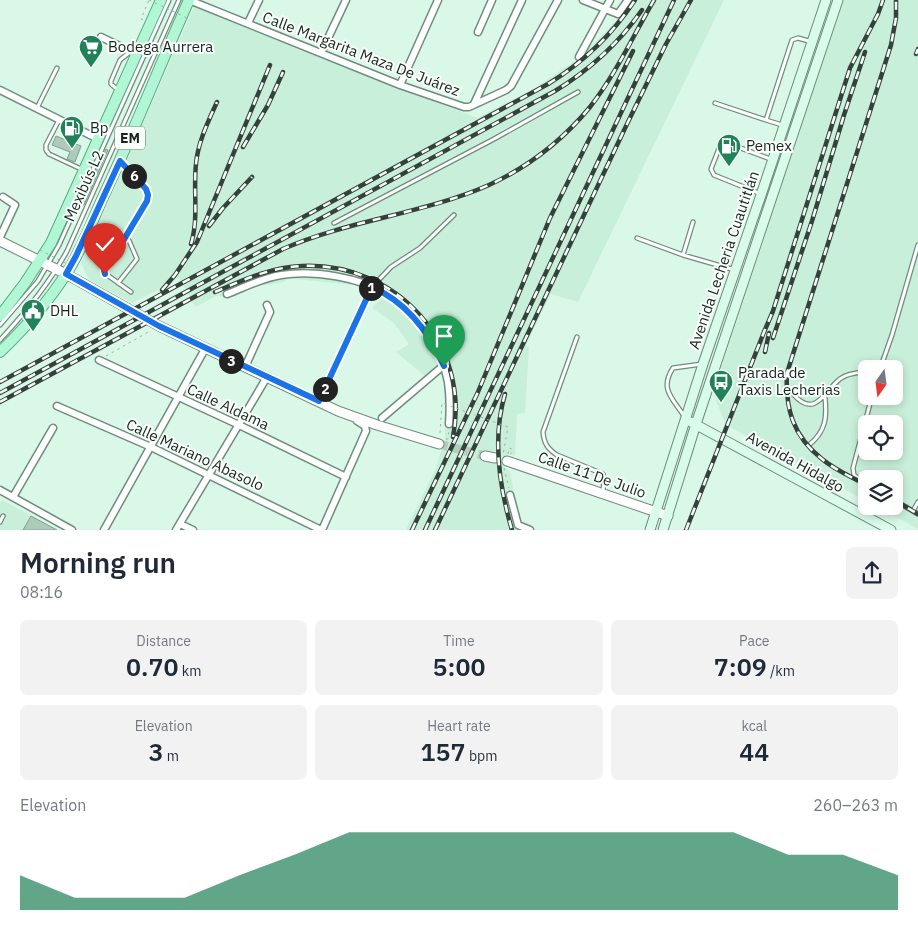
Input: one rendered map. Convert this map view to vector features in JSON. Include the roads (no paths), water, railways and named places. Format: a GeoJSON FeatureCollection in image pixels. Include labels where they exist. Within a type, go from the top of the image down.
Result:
{"type":"FeatureCollection","features":[{"type":"Feature","properties":{"kind":"main road","name":"EM"},"geometry":{"type":"LineString","coordinates":[[0,352],[28,323],[54,264],[51,243],[119,91],[133,53],[161,0]]}},
{"type":"Feature","properties":{"kind":"main road","name":"EM"},"geometry":{"type":"LineString","coordinates":[[1,314],[25,283],[54,264],[76,256],[120,161],[189,0]]}},
{"type":"Feature","properties":{"kind":"main road","name":"Avenida Lecheria Cuautitlán"},"geometry":{"type":"LineString","coordinates":[[650,530],[703,364],[826,0]]}},
{"type":"Feature","properties":{"kind":"main road","name":"Avenida Lecheria Cuautitlán"},"geometry":{"type":"LineString","coordinates":[[663,530],[696,424],[838,0]]}},
{"type":"Feature","properties":{"kind":"main road"},"geometry":{"type":"LineString","coordinates":[[799,82],[810,86]]}},
{"type":"Feature","properties":{"kind":"main road","name":"Avenida Hidalgo"},"geometry":{"type":"LineString","coordinates":[[686,419],[891,530]]}},
{"type":"Feature","properties":{"kind":"street","name":"Calle Margarita Maza De Juárez"},"geometry":{"type":"LineString","coordinates":[[189,0],[400,84],[464,107],[472,106]]}},
{"type":"Feature","properties":{"kind":"street"},"geometry":{"type":"LineString","coordinates":[[248,23],[258,0]]}},
{"type":"Feature","properties":{"kind":"street"},"geometry":{"type":"LineString","coordinates":[[321,53],[346,0]]}},
{"type":"Feature","properties":{"kind":"street"},"geometry":{"type":"LineString","coordinates":[[400,84],[438,0]]}},
{"type":"Feature","properties":{"kind":"street"},"geometry":{"type":"LineString","coordinates":[[478,32],[492,0]]}},
{"type":"Feature","properties":{"kind":"street"},"geometry":{"type":"LineString","coordinates":[[472,106],[522,0]]}},
{"type":"Feature","properties":{"kind":"street"},"geometry":{"type":"LineString","coordinates":[[472,106],[511,86],[558,0]]}},
{"type":"Feature","properties":{"kind":"street"},"geometry":{"type":"LineString","coordinates":[[583,0],[618,14],[628,0]]}},
{"type":"Feature","properties":{"kind":"street"},"geometry":{"type":"LineString","coordinates":[[579,57],[610,0]]}},
{"type":"Feature","properties":{"kind":"street"},"geometry":{"type":"LineString","coordinates":[[101,37],[133,53]]}},
{"type":"Feature","properties":{"kind":"street"},"geometry":{"type":"LineString","coordinates":[[0,90],[98,139]]}},
{"type":"Feature","properties":{"kind":"street"},"geometry":{"type":"LineString","coordinates":[[3,197],[14,205],[0,239],[54,264],[159,326],[346,414],[365,426],[366,431],[322,530]]}},
{"type":"Feature","properties":{"kind":"street"},"geometry":{"type":"LineString","coordinates":[[227,294],[257,281],[281,275],[303,274],[328,275],[352,280],[390,295],[428,334],[444,366],[450,400],[449,424]]}},
{"type":"Feature","properties":{"kind":"street"},"geometry":{"type":"LineString","coordinates":[[319,401],[372,287]]}},
{"type":"Feature","properties":{"kind":"street"},"geometry":{"type":"LineString","coordinates":[[245,367],[270,312],[267,306]]}},
{"type":"Feature","properties":{"kind":"street"},"geometry":{"type":"LineString","coordinates":[[104,530],[205,349]]}},
{"type":"Feature","properties":{"kind":"street","name":"Calle Aldama"},"geometry":{"type":"LineString","coordinates":[[98,360],[346,477]]}},
{"type":"Feature","properties":{"kind":"street"},"geometry":{"type":"LineString","coordinates":[[382,418],[444,366]]}},
{"type":"Feature","properties":{"kind":"street"},"geometry":{"type":"LineString","coordinates":[[193,530],[178,527],[267,377]]}},
{"type":"Feature","properties":{"kind":"street","name":"Calle Mariano Abasolo"},"geometry":{"type":"LineString","coordinates":[[56,406],[151,447],[322,530]]}},
{"type":"Feature","properties":{"kind":"street"},"geometry":{"type":"LineString","coordinates":[[346,414],[439,444]]}},
{"type":"Feature","properties":{"kind":"street"},"geometry":{"type":"LineString","coordinates":[[13,497],[53,428]]}},
{"type":"Feature","properties":{"kind":"street","name":"Calle 11 De Julio"},"geometry":{"type":"LineString","coordinates":[[485,456],[502,458],[668,516]]}},
{"type":"Feature","properties":{"kind":"street"},"geometry":{"type":"LineString","coordinates":[[0,490],[72,530]]}},
{"type":"Feature","properties":{"kind":"street"},"geometry":{"type":"LineString","coordinates":[[510,495],[518,525],[530,530]]}},
{"type":"Feature","properties":{"kind":"lane","name":"Mexibús L2"},"geometry":{"type":"LineString","coordinates":[[0,340],[22,316],[54,264],[59,245],[169,0]]}},
{"type":"Feature","properties":{"kind":"lane","name":"Mexibús L2"},"geometry":{"type":"LineString","coordinates":[[0,325],[68,250],[179,0]]}},
{"type":"Feature","properties":{"kind":"lane"},"geometry":{"type":"LineString","coordinates":[[766,120],[792,40],[798,38],[812,42]]}},
{"type":"Feature","properties":{"kind":"lane"},"geometry":{"type":"LineString","coordinates":[[37,109],[57,68]]}},
{"type":"Feature","properties":{"kind":"lane"},"geometry":{"type":"LineString","coordinates":[[334,223],[494,139],[578,92]]}},
{"type":"Feature","properties":{"kind":"lane"},"geometry":{"type":"LineString","coordinates":[[715,103],[784,126]]}},
{"type":"Feature","properties":{"kind":"lane"},"geometry":{"type":"LineString","coordinates":[[59,120],[46,145],[46,150],[49,154],[84,170]]}},
{"type":"Feature","properties":{"kind":"lane"},"geometry":{"type":"LineString","coordinates":[[762,194],[714,175],[711,169],[723,143],[773,160]]}},
{"type":"Feature","properties":{"kind":"lane"},"geometry":{"type":"LineString","coordinates":[[120,161],[146,189],[148,195],[147,201],[104,270],[105,274],[131,292]]}},
{"type":"Feature","properties":{"kind":"lane"},"geometry":{"type":"LineString","coordinates":[[372,287],[391,267],[420,248],[454,215]]}},
{"type":"Feature","properties":{"kind":"lane"},"geometry":{"type":"LineString","coordinates":[[683,255],[693,222]]}},
{"type":"Feature","properties":{"kind":"lane"},"geometry":{"type":"LineString","coordinates":[[118,283],[137,259],[126,236]]}},
{"type":"Feature","properties":{"kind":"lane"},"geometry":{"type":"LineString","coordinates":[[637,238],[683,255],[735,270]]}},
{"type":"Feature","properties":{"kind":"lane"},"geometry":{"type":"LineString","coordinates":[[883,360],[918,245]]}},
{"type":"Feature","properties":{"kind":"lane"},"geometry":{"type":"LineString","coordinates":[[577,337],[543,432],[543,440],[546,446],[557,455],[602,474],[604,477],[603,493]]}},
{"type":"Feature","properties":{"kind":"lane"},"geometry":{"type":"LineString","coordinates":[[686,419],[668,391],[667,383],[673,368],[703,364]]}},
{"type":"Feature","properties":{"kind":"lane"},"geometry":{"type":"LineString","coordinates":[[794,395],[804,403],[811,404],[825,396],[843,377],[858,373]]}},
{"type":"Feature","properties":{"kind":"lane"},"geometry":{"type":"LineString","coordinates":[[809,445],[819,437],[824,425],[825,396]]}},
{"type":"Feature","properties":{"kind":"lane"},"geometry":{"type":"LineString","coordinates":[[858,478],[854,475],[853,468],[870,405]]}},
{"type":"Feature","properties":{"kind":"lane"},"geometry":{"type":"LineString","coordinates":[[913,511],[918,502]]}},
{"type":"Feature","properties":{"kind":"lane"},"geometry":{"type":"LineString","coordinates":[[903,505],[918,514]]}},
{"type":"Feature","properties":{"kind":"lane"},"geometry":{"type":"LineString","coordinates":[[0,522],[3,516]]}},
{"type":"Feature","properties":{"kind":"tunnel"},"geometry":{"type":"LineString","coordinates":[[439,444],[485,456]]}},
{"type":"Feature","properties":{"kind":"railway"},"geometry":{"type":"LineString","coordinates":[[0,382],[548,84],[574,67],[596,47],[617,25],[635,0]]}},
{"type":"Feature","properties":{"kind":"railway"},"geometry":{"type":"LineString","coordinates":[[0,402],[283,249],[334,231],[464,195],[489,185],[517,170],[544,152],[568,131],[590,107],[616,68],[654,0]]}},
{"type":"Feature","properties":{"kind":"railway"},"geometry":{"type":"LineString","coordinates":[[425,530],[674,0]]}},
{"type":"Feature","properties":{"kind":"railway"},"geometry":{"type":"LineString","coordinates":[[435,530],[627,124],[666,44],[691,0]]}},
{"type":"Feature","properties":{"kind":"railway"},"geometry":{"type":"LineString","coordinates":[[686,530],[773,311],[850,68],[878,14],[883,0]]}},
{"type":"Feature","properties":{"kind":"railway"},"geometry":{"type":"LineString","coordinates":[[858,481],[827,463],[804,441],[793,421],[790,410],[787,373],[891,45],[896,18],[896,0]]}},
{"type":"Feature","properties":{"kind":"railway"},"geometry":{"type":"LineString","coordinates":[[0,393],[555,91],[579,75],[613,45],[642,10]]}},
{"type":"Feature","properties":{"kind":"railway"},"geometry":{"type":"LineString","coordinates":[[916,54],[918,49]]}},
{"type":"Feature","properties":{"kind":"railway"},"geometry":{"type":"LineString","coordinates":[[412,530],[478,392],[550,218],[633,51]]}},
{"type":"Feature","properties":{"kind":"railway"},"geometry":{"type":"LineString","coordinates":[[773,338],[865,52]]}},
{"type":"Feature","properties":{"kind":"railway"},"geometry":{"type":"LineString","coordinates":[[162,290],[175,275],[197,242],[270,65]]}},
{"type":"Feature","properties":{"kind":"railway"},"geometry":{"type":"LineString","coordinates":[[243,147],[268,105],[283,72]]}},
{"type":"Feature","properties":{"kind":"railway"},"geometry":{"type":"LineString","coordinates":[[191,244],[195,224],[197,156],[204,132],[217,102]]}},
{"type":"Feature","properties":{"kind":"railway"},"geometry":{"type":"LineString","coordinates":[[209,226],[252,177]]}},
{"type":"Feature","properties":{"kind":"railway"},"geometry":{"type":"LineString","coordinates":[[215,292],[268,272],[302,266],[336,268],[368,278],[396,294],[420,315],[438,341],[450,370],[456,402],[453,437]]}},
{"type":"Feature","properties":{"kind":"railway"},"geometry":{"type":"LineString","coordinates":[[765,352],[769,333]]}},
{"type":"Feature","properties":{"kind":"railway"},"geometry":{"type":"LineString","coordinates":[[505,394],[501,411],[498,445],[501,479],[512,530]]}},
{"type":"Feature","properties":{"kind":"railway"},"geometry":{"type":"LineString","coordinates":[[903,505],[918,514]]}},
{"type":"Feature","properties":{"kind":"place","name":"Bodega Aurrera"},"geometry":{"type":"Point","coordinates":[91,68]}},
{"type":"Feature","properties":{"kind":"place","name":"Bp"},"geometry":{"type":"Point","coordinates":[72,149]}},
{"type":"Feature","properties":{"kind":"place","name":"Pemex"},"geometry":{"type":"Point","coordinates":[729,167]}},
{"type":"Feature","properties":{"kind":"place","name":"DHL"},"geometry":{"type":"Point","coordinates":[33,332]}},
{"type":"Feature","properties":{"kind":"place","name":"Parada de Taxis Lecherias"},"geometry":{"type":"Point","coordinates":[721,403]}}]}
